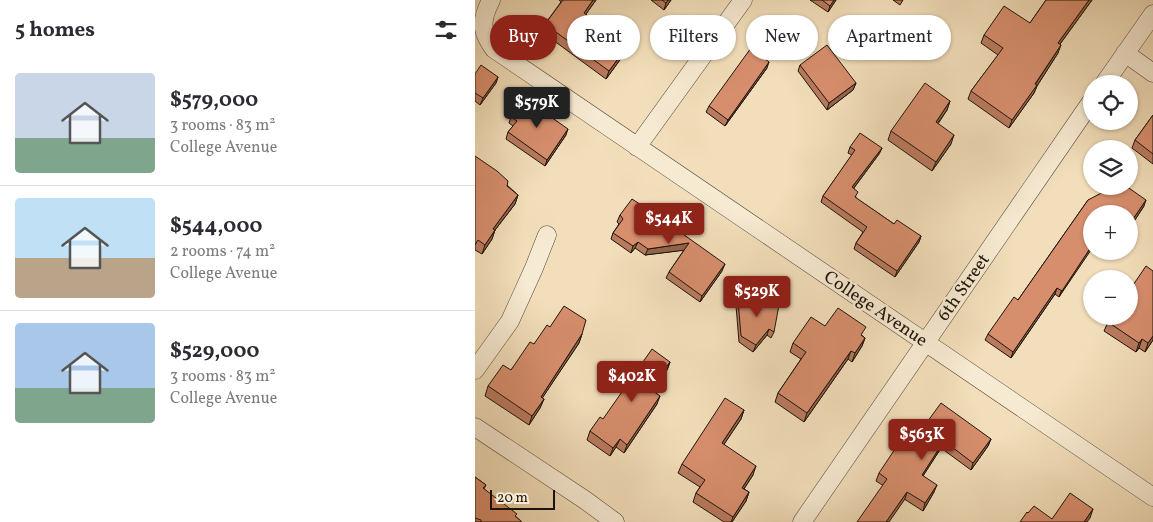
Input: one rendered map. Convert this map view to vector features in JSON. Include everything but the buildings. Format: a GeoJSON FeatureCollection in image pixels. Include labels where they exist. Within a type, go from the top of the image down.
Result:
{"type":"FeatureCollection","features":[{"type":"Feature","properties":{"kind":"street","name":"College Avenue"},"geometry":{"type":"LineString","coordinates":[[491,0],[483,16],[485,38],[494,49],[1153,497]]}},
{"type":"Feature","properties":{"kind":"street"},"geometry":{"type":"LineString","coordinates":[[637,147],[743,0]]}},
{"type":"Feature","properties":{"kind":"street"},"geometry":{"type":"LineString","coordinates":[[1110,75],[1153,14]]}},
{"type":"Feature","properties":{"kind":"street"},"geometry":{"type":"LineString","coordinates":[[1125,53],[1153,73]]}},
{"type":"Feature","properties":{"kind":"street","name":"6th Street"},"geometry":{"type":"LineString","coordinates":[[802,522],[1083,114]]}},
{"type":"Feature","properties":{"kind":"street"},"geometry":{"type":"LineString","coordinates":[[475,370],[510,321],[535,268],[547,235]]}},
{"type":"Feature","properties":{"kind":"street"},"geometry":{"type":"LineString","coordinates":[[475,428],[585,500],[615,522]]}}]}
